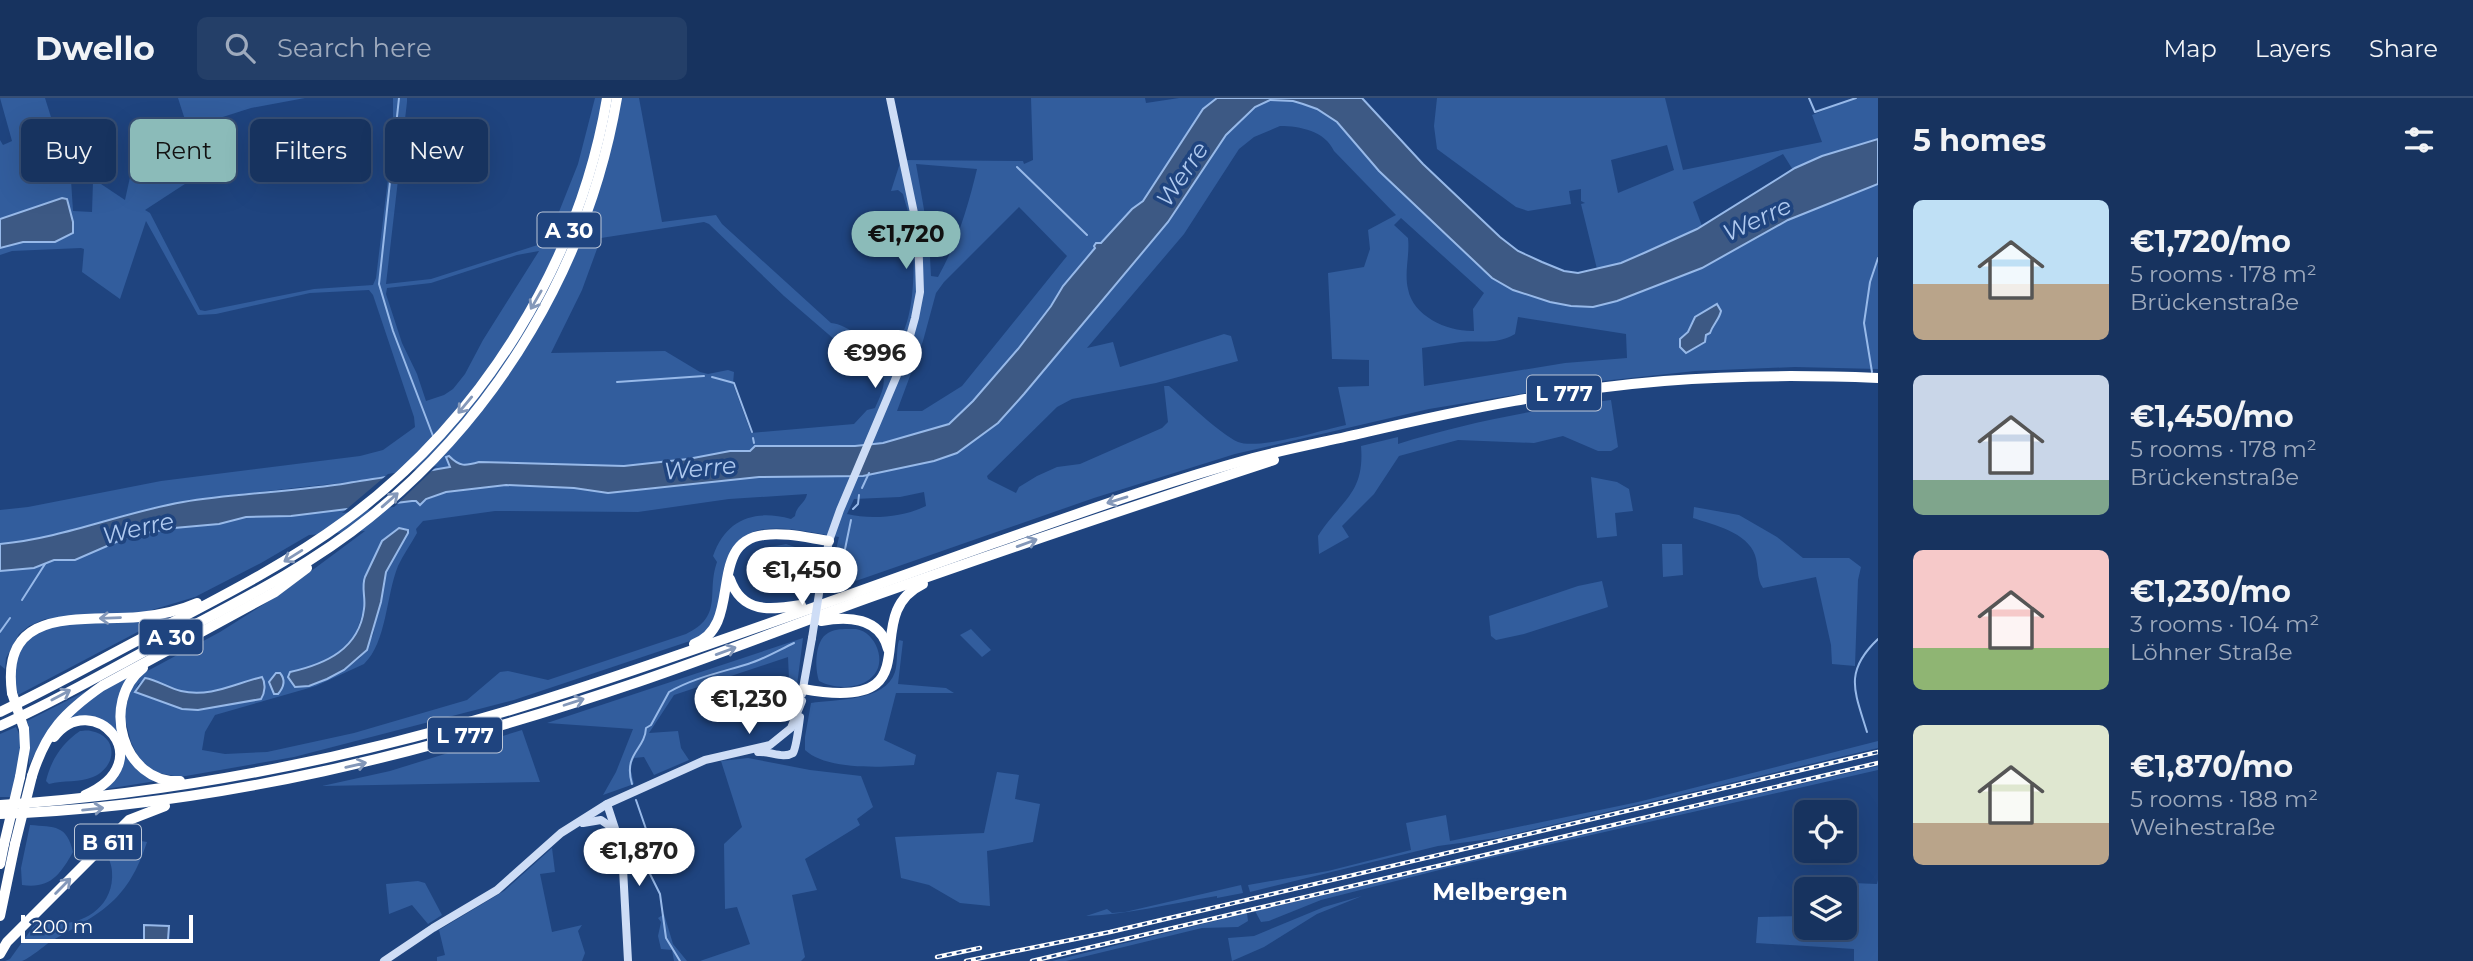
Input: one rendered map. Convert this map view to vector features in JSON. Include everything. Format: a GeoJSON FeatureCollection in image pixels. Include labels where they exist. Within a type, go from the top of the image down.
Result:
{"type":"FeatureCollection","features":[{"type":"Feature","properties":{"kind":"highway","name":"A 30"},"geometry":{"type":"LineString","coordinates":[[0,712],[267,572],[346,520],[405,471],[472,397],[543,288],[566,237],[595,153],[607,98]]}},
{"type":"Feature","properties":{"kind":"highway","name":"A 30"},"geometry":{"type":"LineString","coordinates":[[0,726],[296,568],[378,511],[436,456],[486,397],[521,348],[549,300],[579,235],[594,194],[617,98]]}},
{"type":"Feature","properties":{"kind":"highway","name":"L 777"},"geometry":{"type":"LineString","coordinates":[[0,805],[143,793],[245,776],[371,748],[468,722],[658,662],[1081,511],[1252,458],[1452,412],[1646,383],[1766,375],[1874,378]]}},
{"type":"Feature","properties":{"kind":"highway","name":"L 777"},"geometry":{"type":"LineString","coordinates":[[0,814],[62,812],[142,804],[250,788],[372,761],[506,724],[638,682],[882,593],[1339,438]]}},
{"type":"Feature","properties":{"kind":"highway","name":"L 777"},"geometry":{"type":"LineString","coordinates":[[658,662],[671,653],[699,643],[707,636],[721,616],[728,571],[737,548],[744,541],[754,537],[783,535],[829,541]]}},
{"type":"Feature","properties":{"kind":"highway"},"geometry":{"type":"LineString","coordinates":[[0,864],[45,741],[62,717],[102,686],[275,592],[337,548],[339,540]]}},
{"type":"Feature","properties":{"kind":"highway","name":"L 777"},"geometry":{"type":"LineString","coordinates":[[889,663],[893,617],[898,604],[920,585],[957,571],[963,566]]}},
{"type":"Feature","properties":{"kind":"highway"},"geometry":{"type":"LineString","coordinates":[[728,571],[734,591],[741,599],[758,608],[776,610],[831,600]]}},
{"type":"Feature","properties":{"kind":"highway"},"geometry":{"type":"LineString","coordinates":[[0,916],[6,846],[26,748],[24,729],[12,693],[11,660],[19,641],[33,629],[54,622],[140,617],[171,612],[195,604],[254,574],[267,572]]}},
{"type":"Feature","properties":{"kind":"highway"},"geometry":{"type":"LineString","coordinates":[[769,636],[840,618],[860,619],[877,628],[886,639],[889,663],[881,678],[866,690],[830,693],[803,689]]}},
{"type":"Feature","properties":{"kind":"highway"},"geometry":{"type":"LineString","coordinates":[[183,643],[141,670],[125,691],[121,713],[127,745],[141,768],[161,780],[182,781],[234,772],[245,776]]}},
{"type":"Feature","properties":{"kind":"highway"},"geometry":{"type":"LineString","coordinates":[[0,676],[12,693]]}},
{"type":"Feature","properties":{"kind":"highway"},"geometry":{"type":"LineString","coordinates":[[32,776],[56,734],[67,725],[82,720],[92,721],[114,734],[120,754],[118,767],[108,781],[85,795],[58,801]]}},
{"type":"Feature","properties":{"kind":"highway","name":"B 611"},"geometry":{"type":"LineString","coordinates":[[0,954],[7,942],[130,820],[155,808],[233,794],[250,788]]}},
{"type":"Feature","properties":{"kind":"main road"},"geometry":{"type":"LineString","coordinates":[[734,754],[766,751],[787,756],[793,753],[829,541],[909,342],[915,318],[920,273],[918,232],[890,98]]}},
{"type":"Feature","properties":{"kind":"main road"},"geometry":{"type":"LineString","coordinates":[[384,961],[497,890],[561,833],[607,804],[705,760],[765,747],[791,728],[802,701]]}},
{"type":"Feature","properties":{"kind":"main road"},"geometry":{"type":"LineString","coordinates":[[779,738],[789,736],[795,742]]}},
{"type":"Feature","properties":{"kind":"main road"},"geometry":{"type":"LineString","coordinates":[[779,738],[775,747],[779,754]]}},
{"type":"Feature","properties":{"kind":"main road"},"geometry":{"type":"LineString","coordinates":[[607,804],[624,865],[628,961]]}},
{"type":"Feature","properties":{"kind":"main road"},"geometry":{"type":"LineString","coordinates":[[561,833],[597,819],[607,822],[617,833]]}},
{"type":"Feature","properties":{"kind":"shaded area"},"geometry":{"type":"Polygon","coordinates":[[[0,98],[45,98],[52,119],[21,119],[21,182],[71,182],[73,211],[92,212],[93,182],[101,184],[125,200],[130,177],[130,182],[188,182],[145,210],[150,213],[200,310],[205,311],[314,289],[373,285],[388,182],[398,182],[386,284],[431,279],[547,242],[578,164],[595,98],[639,98],[662,222],[716,215],[722,224],[831,323],[870,342],[886,346],[894,345],[907,324],[912,292],[914,259],[911,222],[903,194],[898,190],[891,191],[901,160],[1023,161],[1024,164],[1033,160],[1031,98],[1145,98],[1146,103],[1179,98],[1217,98],[1203,109],[1143,201],[1132,209],[1101,244],[1097,242],[1094,245],[1096,248],[1063,286],[1018,349],[949,424],[883,443],[855,446],[755,446],[750,451],[730,451],[624,466],[479,462],[463,466],[449,461],[450,467],[417,473],[181,503],[46,537],[0,544],[0,510],[161,481],[360,456],[383,450],[415,427],[414,417],[373,295],[369,290],[310,293],[216,314],[198,315],[146,221],[120,299],[82,272],[84,249],[12,251],[0,255],[0,248],[14,244],[56,242],[62,198],[0,219],[0,140],[3,145],[12,141],[0,98]],[[916,164],[929,238],[931,276],[938,277],[961,225],[977,169],[916,164]],[[1019,207],[936,293],[923,341],[897,411],[922,411],[962,386],[1067,256],[1019,207]],[[704,222],[601,238],[582,290],[551,353],[665,351],[700,372],[734,372],[733,384],[751,433],[854,424],[867,410],[875,408],[884,380],[881,370],[842,346],[784,296],[709,224],[704,222]],[[539,251],[517,255],[431,283],[387,288],[386,294],[402,343],[426,401],[453,389],[465,374],[483,340],[539,251]]]}},
{"type":"Feature","properties":{"kind":"shaded area"},"geometry":{"type":"Polygon","coordinates":[[[178,98],[305,98],[251,108],[216,119],[185,119],[178,98]]]}},
{"type":"Feature","properties":{"kind":"shaded area"},"geometry":{"type":"Polygon","coordinates":[[[393,98],[407,98],[405,119],[393,119],[393,98]]]}},
{"type":"Feature","properties":{"kind":"shaded area"},"geometry":{"type":"Polygon","coordinates":[[[1437,98],[1665,98],[1683,170],[1822,142],[1812,115],[1855,98],[1878,98],[1878,139],[1822,156],[1793,170],[1783,154],[1693,202],[1702,226],[1621,263],[1597,269],[1581,204],[1585,203],[1581,201],[1581,189],[1569,191],[1571,204],[1528,211],[1516,207],[1437,149],[1434,126],[1437,98]],[[1667,145],[1611,160],[1618,193],[1674,170],[1667,145]]]}},
{"type":"Feature","properties":{"kind":"shaded area"},"geometry":{"type":"Polygon","coordinates":[[[1270,100],[1293,101],[1317,109],[1337,122],[1379,171],[1474,262],[1513,290],[1550,302],[1645,291],[1702,268],[1788,220],[1878,184],[1878,369],[1795,367],[1695,371],[1593,382],[1429,409],[1235,454],[1094,498],[830,590],[828,583],[839,537],[789,529],[759,530],[740,541],[727,559],[719,612],[705,632],[696,639],[514,700],[294,757],[180,777],[153,772],[140,761],[131,742],[124,715],[131,688],[140,675],[220,632],[283,592],[365,531],[309,535],[195,597],[145,612],[45,619],[19,634],[6,658],[5,669],[0,665],[0,571],[34,568],[54,560],[75,560],[130,536],[219,524],[246,517],[291,516],[422,502],[446,492],[506,485],[574,488],[608,493],[759,477],[863,476],[957,453],[998,423],[1024,394],[1168,222],[1226,135],[1255,107],[1270,100]],[[1280,126],[1254,137],[1239,149],[1184,234],[1087,348],[1113,342],[1120,367],[1224,334],[1231,336],[1238,361],[1156,383],[1072,399],[1057,407],[987,476],[988,479],[1016,493],[1019,487],[1057,467],[1080,464],[1162,428],[1168,422],[1164,386],[1169,386],[1231,438],[1247,444],[1307,435],[1346,425],[1338,387],[1369,386],[1369,360],[1332,359],[1328,273],[1364,267],[1370,249],[1368,230],[1396,215],[1325,139],[1311,131],[1280,126]],[[1401,218],[1394,225],[1408,238],[1407,283],[1411,299],[1417,308],[1443,326],[1474,331],[1473,309],[1484,293],[1401,218]],[[1721,311],[1680,339],[1686,353],[1705,342],[1721,311]],[[1518,317],[1515,334],[1495,341],[1461,342],[1422,348],[1424,386],[1565,363],[1627,358],[1626,334],[1518,317]],[[924,492],[900,497],[854,499],[847,514],[866,517],[908,513],[926,506],[924,492]],[[807,494],[729,499],[638,512],[495,511],[423,521],[416,529],[417,533],[398,566],[382,631],[372,655],[364,664],[316,686],[215,715],[205,732],[202,750],[225,754],[267,752],[354,733],[467,700],[500,672],[508,671],[548,680],[686,634],[698,627],[710,611],[717,562],[713,556],[725,533],[734,525],[753,517],[765,515],[791,519],[807,494]],[[399,528],[382,541],[363,583],[365,606],[355,636],[336,656],[308,668],[309,686],[344,670],[360,658],[373,635],[386,572],[408,533],[399,528]],[[260,677],[202,693],[182,692],[145,679],[138,684],[135,691],[181,709],[198,710],[260,699],[260,677]]]}},
{"type":"Feature","properties":{"kind":"shaded area"},"geometry":{"type":"Polygon","coordinates":[[[1611,400],[1618,447],[1611,451],[1598,451],[1563,436],[1534,443],[1458,440],[1399,456],[1374,494],[1342,526],[1349,537],[1319,554],[1318,536],[1355,486],[1361,462],[1361,446],[1398,437],[1398,444],[1503,417],[1611,400]]]}},
{"type":"Feature","properties":{"kind":"shaded area"},"geometry":{"type":"Polygon","coordinates":[[[1591,477],[1617,482],[1629,489],[1633,511],[1615,513],[1617,536],[1597,538],[1591,477]]]}},
{"type":"Feature","properties":{"kind":"shaded area"},"geometry":{"type":"Polygon","coordinates":[[[1694,507],[1739,515],[1777,537],[1803,558],[1849,558],[1861,567],[1858,580],[1855,666],[1832,664],[1831,645],[1816,577],[1763,588],[1751,547],[1729,530],[1693,518],[1694,507]]]}},
{"type":"Feature","properties":{"kind":"shaded area"},"geometry":{"type":"Polygon","coordinates":[[[786,544],[816,554],[815,569],[807,590],[781,593],[779,590],[768,589],[752,577],[749,562],[751,556],[765,548],[786,544]]]}},
{"type":"Feature","properties":{"kind":"shaded area"},"geometry":{"type":"Polygon","coordinates":[[[1662,544],[1682,544],[1683,575],[1663,577],[1662,544]]]}},
{"type":"Feature","properties":{"kind":"shaded area"},"geometry":{"type":"Polygon","coordinates":[[[1602,581],[1608,607],[1524,634],[1496,640],[1491,636],[1489,616],[1578,586],[1602,581]]]}},
{"type":"Feature","properties":{"kind":"shaded area"},"geometry":{"type":"Polygon","coordinates":[[[166,617],[18,695],[16,669],[19,651],[23,643],[36,631],[78,622],[166,617]]]}},
{"type":"Feature","properties":{"kind":"shaded area"},"geometry":{"type":"Polygon","coordinates":[[[971,629],[991,650],[982,657],[960,635],[971,629]]]}},
{"type":"Feature","properties":{"kind":"shaded area"},"geometry":{"type":"Polygon","coordinates":[[[834,630],[863,631],[874,642],[879,656],[877,671],[867,681],[853,686],[832,686],[819,681],[817,656],[823,637],[834,630]]]}},
{"type":"Feature","properties":{"kind":"shaded area"},"geometry":{"type":"Polygon","coordinates":[[[803,638],[793,717],[786,714],[788,657],[674,695],[649,733],[678,731],[681,748],[689,760],[654,775],[644,757],[634,758],[630,767],[634,784],[603,795],[616,772],[633,729],[547,723],[803,638]]]}},
{"type":"Feature","properties":{"kind":"shaded area"},"geometry":{"type":"Polygon","coordinates":[[[899,640],[903,641],[898,684],[946,688],[954,693],[896,693],[884,740],[916,755],[914,765],[842,765],[815,757],[805,750],[811,703],[859,697],[881,689],[890,682],[895,672],[899,640]]]}},
{"type":"Feature","properties":{"kind":"shaded area"},"geometry":{"type":"Polygon","coordinates":[[[137,669],[122,690],[128,758],[137,770],[156,781],[106,789],[118,777],[123,763],[106,724],[62,724],[82,703],[137,669]]]}},
{"type":"Feature","properties":{"kind":"shaded area"},"geometry":{"type":"Polygon","coordinates":[[[86,691],[42,740],[29,765],[27,721],[86,691]]]}},
{"type":"Feature","properties":{"kind":"shaded area"},"geometry":{"type":"Polygon","coordinates":[[[16,727],[21,744],[20,762],[10,797],[0,797],[0,734],[16,727]]]}},
{"type":"Feature","properties":{"kind":"shaded area"},"geometry":{"type":"Polygon","coordinates":[[[522,730],[540,782],[322,786],[390,771],[522,730]]]}},
{"type":"Feature","properties":{"kind":"shaded area"},"geometry":{"type":"Polygon","coordinates":[[[80,731],[91,731],[106,739],[112,752],[107,766],[88,779],[49,784],[46,781],[54,759],[80,731]]]}},
{"type":"Feature","properties":{"kind":"shaded area"},"geometry":{"type":"Polygon","coordinates":[[[1878,741],[1878,748],[1497,838],[1438,846],[1250,892],[1248,885],[1328,871],[1411,850],[1406,823],[1446,815],[1450,841],[1638,802],[1878,741]]]}},
{"type":"Feature","properties":{"kind":"shaded area"},"geometry":{"type":"Polygon","coordinates":[[[748,758],[861,776],[873,807],[857,819],[860,825],[805,859],[817,890],[792,895],[805,957],[801,961],[700,961],[750,944],[737,907],[725,909],[724,844],[742,827],[721,761],[748,758]]]}},
{"type":"Feature","properties":{"kind":"shaded area"},"geometry":{"type":"Polygon","coordinates":[[[1878,766],[1878,770],[1459,865],[1321,900],[1269,921],[1261,922],[1255,911],[1878,766]]]}},
{"type":"Feature","properties":{"kind":"shaded area"},"geometry":{"type":"Polygon","coordinates":[[[997,772],[1019,775],[1015,799],[1040,804],[1033,842],[987,851],[990,906],[960,903],[929,885],[901,878],[895,837],[984,833],[997,772]]]}},
{"type":"Feature","properties":{"kind":"shaded area"},"geometry":{"type":"Polygon","coordinates":[[[30,825],[59,829],[67,837],[73,852],[53,879],[32,886],[22,885],[21,868],[30,825]]]}},
{"type":"Feature","properties":{"kind":"shaded area"},"geometry":{"type":"Polygon","coordinates":[[[141,841],[147,842],[140,862],[112,902],[25,960],[5,961],[10,959],[41,920],[66,923],[90,915],[107,898],[111,886],[112,870],[108,855],[141,841]]]}},
{"type":"Feature","properties":{"kind":"shaded area"},"geometry":{"type":"Polygon","coordinates":[[[552,848],[555,872],[540,874],[552,932],[582,925],[578,931],[585,953],[582,961],[437,961],[437,957],[445,955],[439,930],[504,891],[552,848]]]}},
{"type":"Feature","properties":{"kind":"shaded area"},"geometry":{"type":"Polygon","coordinates":[[[1878,880],[1878,961],[1854,961],[1854,949],[1756,943],[1758,917],[1794,916],[1794,940],[1857,940],[1857,883],[1877,884],[1878,880]]]}},
{"type":"Feature","properties":{"kind":"shaded area"},"geometry":{"type":"Polygon","coordinates":[[[418,881],[425,883],[442,915],[428,924],[412,905],[389,914],[386,884],[418,881]]]}},
{"type":"Feature","properties":{"kind":"shaded area"},"geometry":{"type":"Polygon","coordinates":[[[1241,885],[1243,893],[1133,911],[1102,915],[1086,916],[1107,909],[1112,913],[1125,912],[1241,885]]]}},
{"type":"Feature","properties":{"kind":"shaded area"},"geometry":{"type":"Polygon","coordinates":[[[1362,896],[1317,914],[1264,947],[1232,961],[1228,938],[1254,936],[1324,907],[1362,896]]]}},
{"type":"Feature","properties":{"kind":"shaded area"},"geometry":{"type":"Polygon","coordinates":[[[1247,913],[1248,921],[1238,927],[1202,928],[1066,961],[1052,961],[1247,913]]]}},
{"type":"Feature","properties":{"kind":"shaded area"},"geometry":{"type":"Polygon","coordinates":[[[664,914],[673,944],[687,961],[674,961],[672,950],[661,949],[658,936],[661,922],[658,918],[664,914]]]}},
{"type":"Feature","properties":{"kind":"water","name":"Werre"},"geometry":{"type":"Polygon","coordinates":[[[1217,98],[1362,98],[1423,164],[1500,237],[1518,251],[1564,271],[1578,273],[1621,263],[1644,253],[1697,229],[1795,168],[1822,156],[1878,139],[1878,184],[1788,220],[1702,268],[1617,301],[1593,307],[1571,306],[1513,290],[1492,278],[1379,171],[1337,122],[1317,109],[1303,104],[1270,100],[1255,107],[1226,135],[1168,222],[1024,394],[998,423],[957,453],[934,461],[863,476],[759,477],[608,493],[574,488],[506,485],[446,492],[426,499],[420,505],[412,501],[291,516],[246,517],[219,524],[174,528],[130,536],[75,560],[54,560],[34,568],[0,571],[0,544],[69,531],[183,502],[327,486],[450,467],[446,457],[449,456],[463,465],[479,462],[624,466],[730,451],[750,451],[755,446],[855,446],[883,443],[949,424],[1018,349],[1063,286],[1095,248],[1096,243],[1101,243],[1132,209],[1143,201],[1203,109],[1217,98]]]}},
{"type":"Feature","properties":{"kind":"water"},"geometry":{"type":"Polygon","coordinates":[[[62,198],[67,199],[73,233],[55,242],[23,242],[0,248],[0,219],[62,198]]]}},
{"type":"Feature","properties":{"kind":"water"},"geometry":{"type":"Polygon","coordinates":[[[1717,304],[1721,311],[1710,333],[1706,335],[1705,342],[1686,353],[1680,347],[1680,339],[1688,332],[1695,317],[1717,304]]]}},
{"type":"Feature","properties":{"kind":"water"},"geometry":{"type":"Polygon","coordinates":[[[399,528],[408,530],[408,533],[386,572],[381,602],[367,650],[344,670],[327,679],[309,686],[295,687],[288,677],[290,672],[328,659],[355,635],[364,609],[365,577],[382,541],[399,528]]]}},
{"type":"Feature","properties":{"kind":"water"},"geometry":{"type":"Polygon","coordinates":[[[276,673],[280,673],[284,684],[278,694],[274,694],[269,682],[276,673]]]}},
{"type":"Feature","properties":{"kind":"water"},"geometry":{"type":"Polygon","coordinates":[[[262,677],[264,688],[261,699],[198,710],[182,709],[135,692],[145,678],[181,691],[202,693],[262,677]]]}},
{"type":"Feature","properties":{"kind":"water"},"geometry":{"type":"Polygon","coordinates":[[[144,925],[169,926],[168,940],[144,940],[144,925]]]}},
{"type":"Feature","properties":{"kind":"pier"},"geometry":{"type":"Polygon","coordinates":[[[437,466],[394,507],[342,513],[388,474],[437,466]]]}},
{"type":"Feature","properties":{"kind":"waterway"},"geometry":{"type":"LineString","coordinates":[[399,98],[379,284],[393,331],[433,436]]}},
{"type":"Feature","properties":{"kind":"waterway"},"geometry":{"type":"LineString","coordinates":[[1809,98],[1815,112],[1856,98]]}},
{"type":"Feature","properties":{"kind":"waterway"},"geometry":{"type":"LineString","coordinates":[[1017,167],[1087,235]]}},
{"type":"Feature","properties":{"kind":"waterway"},"geometry":{"type":"LineString","coordinates":[[1872,372],[1864,323],[1870,282],[1878,258]]}},
{"type":"Feature","properties":{"kind":"waterway"},"geometry":{"type":"LineString","coordinates":[[617,382],[704,376]]}},
{"type":"Feature","properties":{"kind":"waterway"},"geometry":{"type":"LineString","coordinates":[[712,377],[734,383],[752,432]]}},
{"type":"Feature","properties":{"kind":"waterway"},"geometry":{"type":"LineString","coordinates":[[753,438],[754,443]]}},
{"type":"Feature","properties":{"kind":"waterway"},"geometry":{"type":"LineString","coordinates":[[862,488],[869,473]]}},
{"type":"Feature","properties":{"kind":"waterway"},"geometry":{"type":"LineString","coordinates":[[853,509],[858,504],[859,495]]}},
{"type":"Feature","properties":{"kind":"waterway"},"geometry":{"type":"LineString","coordinates":[[838,583],[851,520]]}},
{"type":"Feature","properties":{"kind":"waterway"},"geometry":{"type":"LineString","coordinates":[[22,600],[45,564]]}},
{"type":"Feature","properties":{"kind":"waterway"},"geometry":{"type":"LineString","coordinates":[[0,632],[10,618]]}},
{"type":"Feature","properties":{"kind":"waterway"},"geometry":{"type":"LineString","coordinates":[[1867,732],[1856,694],[1856,672],[1867,651],[1878,639]]}},
{"type":"Feature","properties":{"kind":"waterway"},"geometry":{"type":"LineString","coordinates":[[632,784],[632,758],[642,742],[646,728],[651,725],[669,692],[698,679],[754,662],[794,643]]}},
{"type":"Feature","properties":{"kind":"waterway"},"geometry":{"type":"LineString","coordinates":[[636,800],[646,829],[644,845],[648,870],[660,894],[666,938],[680,961]]}},
{"type":"Feature","properties":{"kind":"railway"},"geometry":{"type":"LineString","coordinates":[[966,961],[1110,932],[1878,752]]}},
{"type":"Feature","properties":{"kind":"railway"},"geometry":{"type":"LineString","coordinates":[[1032,961],[1878,763]]}},
{"type":"Feature","properties":{"kind":"railway"},"geometry":{"type":"LineString","coordinates":[[937,957],[980,948]]}},
{"type":"Feature","properties":{"kind":"district","name":"Melbergen"},"geometry":{"type":"Point","coordinates":[1500,891]}}]}
